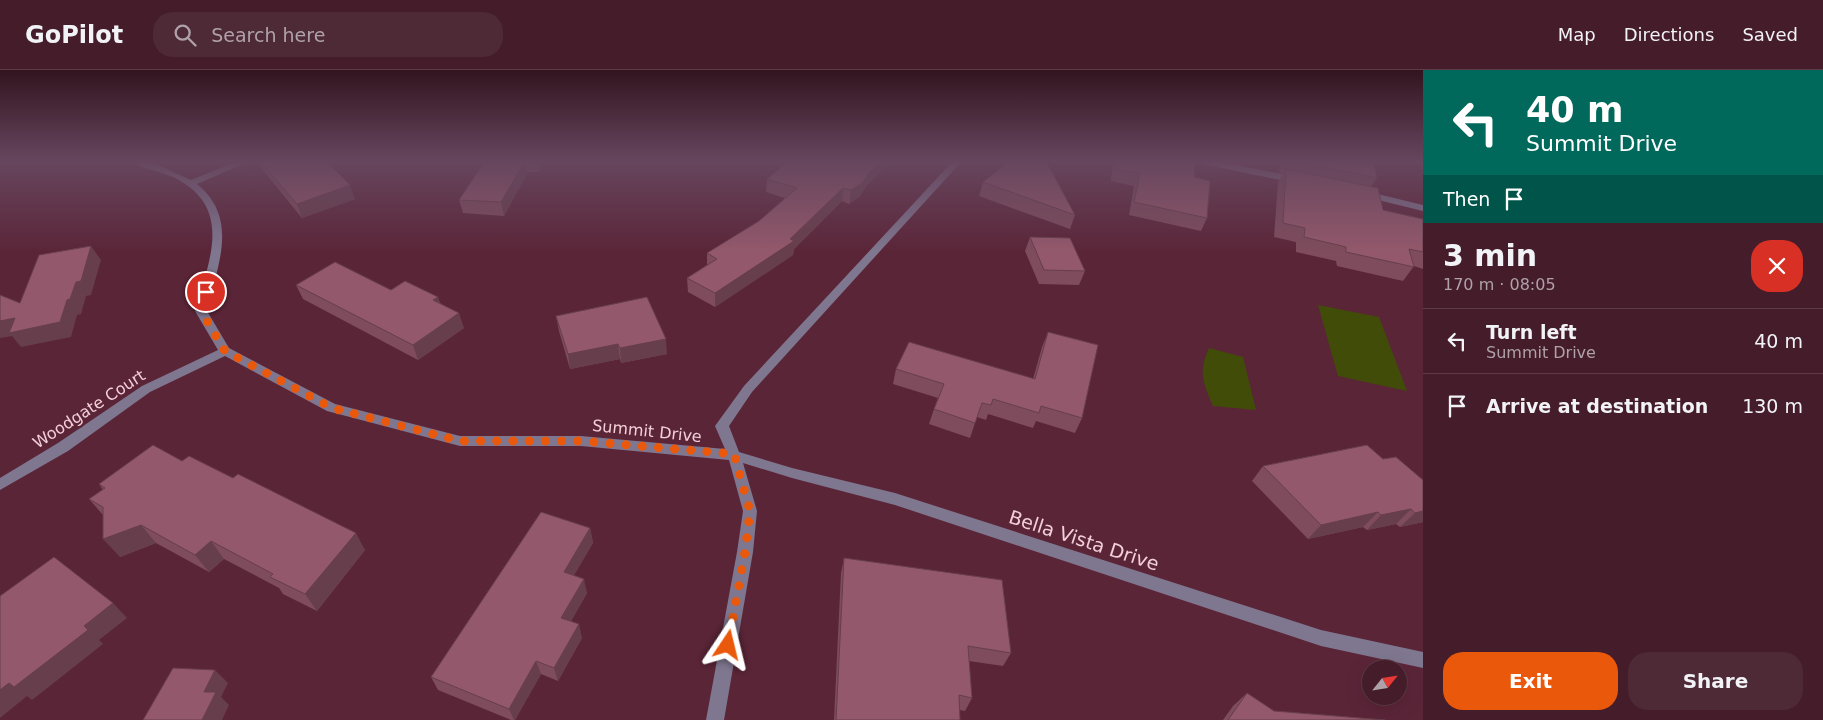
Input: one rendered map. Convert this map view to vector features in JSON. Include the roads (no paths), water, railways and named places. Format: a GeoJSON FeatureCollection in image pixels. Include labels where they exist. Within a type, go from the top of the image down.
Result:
{"type":"FeatureCollection","features":[{"type":"Feature","properties":{"kind":"street"},"geometry":{"type":"LineString","coordinates":[[201,191],[217,217],[218,233],[201,311],[225,351]]}},
{"type":"Feature","properties":{"kind":"street","name":"Summit Drive"},"geometry":{"type":"LineString","coordinates":[[225,351],[332,408],[460,441],[581,441],[734,454],[722,426],[748,389],[930,191]]}},
{"type":"Feature","properties":{"kind":"street"},"geometry":{"type":"LineString","coordinates":[[1353,192],[1423,208]]}},
{"type":"Feature","properties":{"kind":"street","name":"Woodgate Court"},"geometry":{"type":"LineString","coordinates":[[0,485],[63,447],[146,389],[225,351]]}},
{"type":"Feature","properties":{"kind":"street"},"geometry":{"type":"LineString","coordinates":[[714,720],[745,552],[750,511],[734,454]]}},
{"type":"Feature","properties":{"kind":"street","name":"Bella Vista Drive"},"geometry":{"type":"LineString","coordinates":[[734,454],[792,473],[895,499],[1321,638],[1423,660]]}}]}
